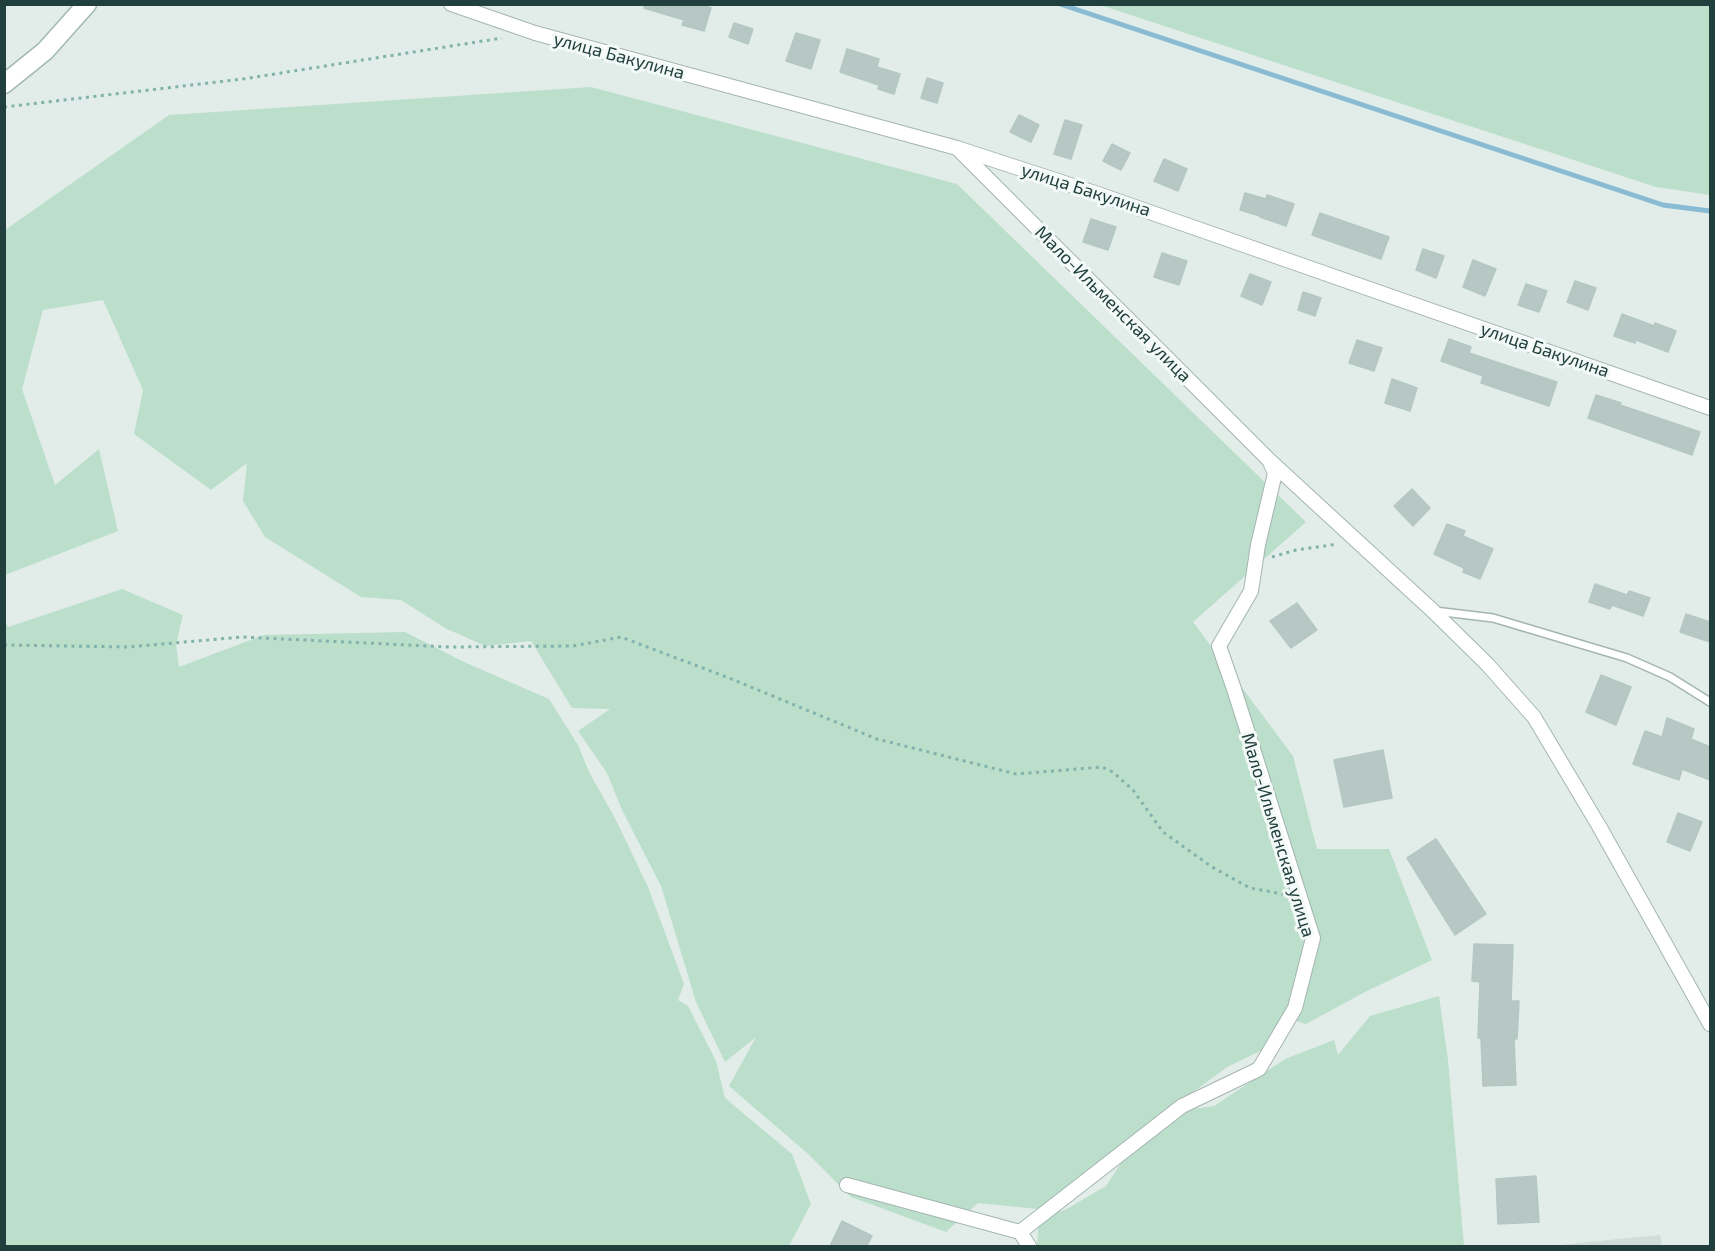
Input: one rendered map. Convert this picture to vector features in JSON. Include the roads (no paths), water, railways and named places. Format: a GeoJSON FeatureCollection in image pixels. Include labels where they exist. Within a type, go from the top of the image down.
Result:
{"type":"FeatureCollection","features":[{"type":"Feature","properties":{"kind":"street"},"geometry":{"type":"LineString","coordinates":[[4,84],[45,51],[87,4]]}},
{"type":"Feature","properties":{"kind":"street","name":"улица Бакулина"},"geometry":{"type":"LineString","coordinates":[[451,4],[535,33],[957,148],[1098,194],[1710,408]]}},
{"type":"Feature","properties":{"kind":"street","name":"Мало-Ильменская улица"},"geometry":{"type":"LineString","coordinates":[[957,148],[1269,460],[1433,611],[1487,664],[1534,717],[1599,826],[1710,1024]]}},
{"type":"Feature","properties":{"kind":"street","name":"Мало-Ильменская улица"},"geometry":{"type":"LineString","coordinates":[[1020,1232],[1182,1106],[1259,1069],[1295,1008],[1313,938],[1219,646],[1251,591],[1258,545],[1275,473],[1269,460]]}},
{"type":"Feature","properties":{"kind":"street"},"geometry":{"type":"LineString","coordinates":[[847,1185],[1020,1232],[1029,1246]]}},
{"type":"Feature","properties":{"kind":"lane"},"geometry":{"type":"LineString","coordinates":[[1433,611],[1493,618],[1627,658],[1670,677],[1710,702]]}},
{"type":"Feature","properties":{"kind":"waterway"},"geometry":{"type":"LineString","coordinates":[[1060,4],[1663,205],[1710,211]]}}]}
